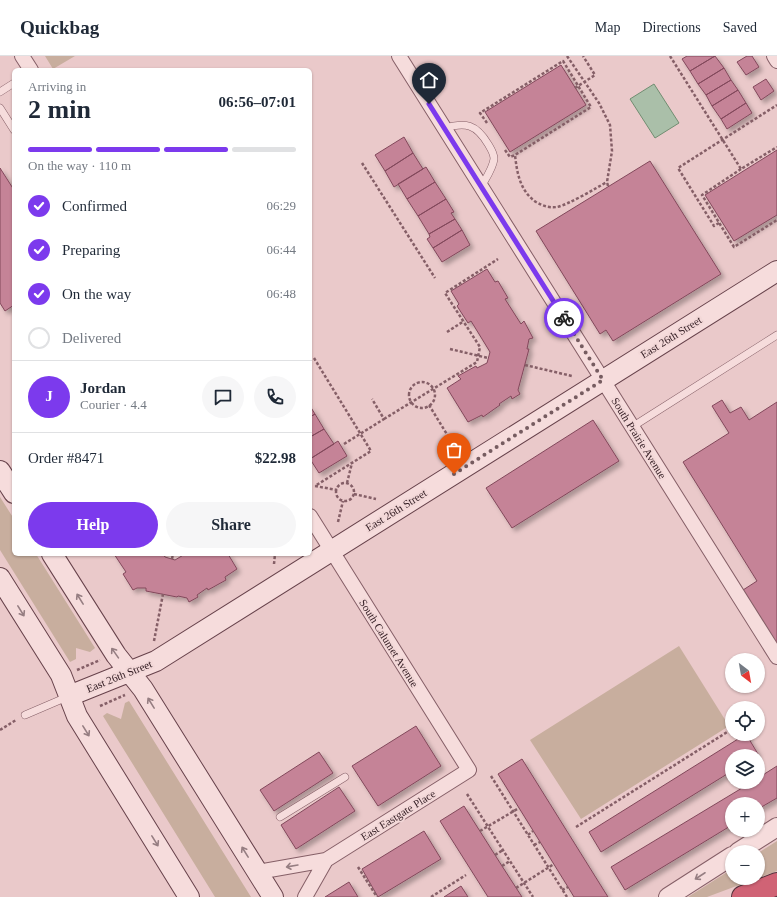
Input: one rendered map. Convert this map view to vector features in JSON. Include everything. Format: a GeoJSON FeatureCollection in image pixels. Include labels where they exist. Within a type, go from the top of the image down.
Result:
{"type":"FeatureCollection","features":[{"type":"Feature","properties":{"kind":"highway"},"geometry":{"type":"LineString","coordinates":[[743,897],[766,890]]}},
{"type":"Feature","properties":{"kind":"main road","name":"East 26th Street"},"geometry":{"type":"LineString","coordinates":[[69,696],[156,661],[777,271]]}},
{"type":"Feature","properties":{"kind":"main road"},"geometry":{"type":"LineString","coordinates":[[0,471],[12,490]]}},
{"type":"Feature","properties":{"kind":"main road"},"geometry":{"type":"LineString","coordinates":[[53,556],[112,649],[151,702],[273,897]]}},
{"type":"Feature","properties":{"kind":"main road"},"geometry":{"type":"LineString","coordinates":[[0,578],[60,675],[77,716],[189,897]]}},
{"type":"Feature","properties":{"kind":"street"},"geometry":{"type":"LineString","coordinates":[[22,56],[30,68]]}},
{"type":"Feature","properties":{"kind":"street","name":"South Prairie Avenue"},"geometry":{"type":"LineString","coordinates":[[399,56],[777,657]]}},
{"type":"Feature","properties":{"kind":"street"},"geometry":{"type":"LineString","coordinates":[[774,56],[777,61]]}},
{"type":"Feature","properties":{"kind":"street","name":"South Calumet Avenue"},"geometry":{"type":"LineString","coordinates":[[312,519],[469,770]]}},
{"type":"Feature","properties":{"kind":"street","name":"East Eastgate Place"},"geometry":{"type":"LineString","coordinates":[[258,872],[326,860],[469,770]]}},
{"type":"Feature","properties":{"kind":"street"},"geometry":{"type":"LineString","coordinates":[[749,845],[777,827]]}},
{"type":"Feature","properties":{"kind":"street","name":"East Eastgate Place"},"geometry":{"type":"LineString","coordinates":[[305,897],[326,860]]}},
{"type":"Feature","properties":{"kind":"street"},"geometry":{"type":"LineString","coordinates":[[668,897],[725,860]]}},
{"type":"Feature","properties":{"kind":"lane"},"geometry":{"type":"LineString","coordinates":[[0,92],[12,84]]}},
{"type":"Feature","properties":{"kind":"lane"},"geometry":{"type":"LineString","coordinates":[[0,108],[12,127]]}},
{"type":"Feature","properties":{"kind":"lane"},"geometry":{"type":"LineString","coordinates":[[444,128],[455,125],[474,128],[483,135],[491,148],[494,160],[481,187]]}},
{"type":"Feature","properties":{"kind":"lane"},"geometry":{"type":"LineString","coordinates":[[632,427],[777,335]]}},
{"type":"Feature","properties":{"kind":"lane"},"geometry":{"type":"LineString","coordinates":[[25,715],[69,696]]}},
{"type":"Feature","properties":{"kind":"lane"},"geometry":{"type":"LineString","coordinates":[[280,817],[345,777]]}},
{"type":"Feature","properties":{"kind":"path"},"geometry":{"type":"LineString","coordinates":[[567,56],[599,103],[610,125],[612,151],[607,182],[608,186]]}},
{"type":"Feature","properties":{"kind":"path"},"geometry":{"type":"LineString","coordinates":[[575,88],[596,75],[583,56]]}},
{"type":"Feature","properties":{"kind":"path"},"geometry":{"type":"LineString","coordinates":[[670,56],[741,169]]}},
{"type":"Feature","properties":{"kind":"path"},"geometry":{"type":"LineString","coordinates":[[488,125],[480,113],[563,61],[591,107],[515,155],[510,157],[503,147]]}},
{"type":"Feature","properties":{"kind":"path"},"geometry":{"type":"LineString","coordinates":[[719,223],[714,226],[678,168],[722,139],[777,106]]}},
{"type":"Feature","properties":{"kind":"path"},"geometry":{"type":"LineString","coordinates":[[777,147],[702,194],[734,247],[777,220]]}},
{"type":"Feature","properties":{"kind":"path"},"geometry":{"type":"LineString","coordinates":[[515,155],[520,183],[529,197],[544,206],[557,207],[607,182]]}},
{"type":"Feature","properties":{"kind":"path"},"geometry":{"type":"LineString","coordinates":[[362,163],[435,278]]}},
{"type":"Feature","properties":{"kind":"path"},"geometry":{"type":"LineString","coordinates":[[344,444],[477,362],[480,347],[445,292],[498,259]]}},
{"type":"Feature","properties":{"kind":"path"},"geometry":{"type":"LineString","coordinates":[[447,332],[464,321]]}},
{"type":"Feature","properties":{"kind":"path"},"geometry":{"type":"LineString","coordinates":[[450,349],[488,358]]}},
{"type":"Feature","properties":{"kind":"path"},"geometry":{"type":"LineString","coordinates":[[314,358],[371,451],[315,486],[337,490]]}},
{"type":"Feature","properties":{"kind":"path"},"geometry":{"type":"LineString","coordinates":[[525,365],[572,376]]}},
{"type":"Feature","properties":{"kind":"path"},"geometry":{"type":"LineString","coordinates":[[423,382],[427,383],[433,389],[435,392],[434,400],[425,407],[418,407],[410,398],[410,390],[416,384],[423,382]]}},
{"type":"Feature","properties":{"kind":"path"},"geometry":{"type":"LineString","coordinates":[[372,399],[384,419]]}},
{"type":"Feature","properties":{"kind":"path"},"geometry":{"type":"LineString","coordinates":[[429,405],[456,449]]}},
{"type":"Feature","properties":{"kind":"path"},"geometry":{"type":"LineString","coordinates":[[347,484],[352,463]]}},
{"type":"Feature","properties":{"kind":"path"},"geometry":{"type":"LineString","coordinates":[[342,484],[347,484],[354,489],[354,494],[349,501],[343,501],[338,498],[337,490],[342,484]]}},
{"type":"Feature","properties":{"kind":"path"},"geometry":{"type":"LineString","coordinates":[[354,494],[376,499]]}},
{"type":"Feature","properties":{"kind":"path"},"geometry":{"type":"LineString","coordinates":[[338,522],[343,501]]}},
{"type":"Feature","properties":{"kind":"path"},"geometry":{"type":"LineString","coordinates":[[274,564],[276,556]]}},
{"type":"Feature","properties":{"kind":"path"},"geometry":{"type":"LineString","coordinates":[[154,641],[163,594]]}},
{"type":"Feature","properties":{"kind":"path"},"geometry":{"type":"LineString","coordinates":[[75,670],[102,659]]}},
{"type":"Feature","properties":{"kind":"path"},"geometry":{"type":"LineString","coordinates":[[100,706],[125,696]]}},
{"type":"Feature","properties":{"kind":"path"},"geometry":{"type":"LineString","coordinates":[[0,730],[25,715]]}},
{"type":"Feature","properties":{"kind":"path"},"geometry":{"type":"LineString","coordinates":[[576,827],[725,733]]}},
{"type":"Feature","properties":{"kind":"path"},"geometry":{"type":"LineString","coordinates":[[491,776],[567,897]]}},
{"type":"Feature","properties":{"kind":"path"},"geometry":{"type":"LineString","coordinates":[[467,794],[533,897]]}},
{"type":"Feature","properties":{"kind":"path"},"geometry":{"type":"LineString","coordinates":[[480,832],[519,808]]}},
{"type":"Feature","properties":{"kind":"path"},"geometry":{"type":"LineString","coordinates":[[528,835],[533,831]]}},
{"type":"Feature","properties":{"kind":"path"},"geometry":{"type":"LineString","coordinates":[[534,845],[540,842]]}},
{"type":"Feature","properties":{"kind":"path"},"geometry":{"type":"LineString","coordinates":[[495,855],[503,850]]}},
{"type":"Feature","properties":{"kind":"path"},"geometry":{"type":"LineString","coordinates":[[502,866],[510,861]]}},
{"type":"Feature","properties":{"kind":"path"},"geometry":{"type":"LineString","coordinates":[[516,888],[554,864]]}},
{"type":"Feature","properties":{"kind":"path"},"geometry":{"type":"LineString","coordinates":[[358,867],[378,897]]}},
{"type":"Feature","properties":{"kind":"path"},"geometry":{"type":"LineString","coordinates":[[431,897],[466,875]]}},
{"type":"Feature","properties":{"kind":"path"},"geometry":{"type":"LineString","coordinates":[[562,890],[568,887]]}},
{"type":"Feature","properties":{"kind":"shaded area"},"geometry":{"type":"Polygon","coordinates":[[[45,56],[75,56],[55,68],[52,68],[45,56]]]}},
{"type":"Feature","properties":{"kind":"shaded area"},"geometry":{"type":"Polygon","coordinates":[[[654,84],[679,123],[655,138],[630,99],[654,84]]]}},
{"type":"Feature","properties":{"kind":"shaded area"},"geometry":{"type":"Polygon","coordinates":[[[0,497],[12,516],[12,556],[37,556],[95,648],[90,652],[76,648],[76,659],[70,662],[0,550],[0,497]]]}},
{"type":"Feature","properties":{"kind":"shaded area"},"geometry":{"type":"Polygon","coordinates":[[[679,646],[725,720],[725,729],[581,819],[530,740],[679,646]]]}},
{"type":"Feature","properties":{"kind":"shaded area"},"geometry":{"type":"Polygon","coordinates":[[[129,701],[251,897],[215,897],[103,716],[107,713],[121,719],[125,703],[129,701]]]}},
{"type":"Feature","properties":{"kind":"shaded area"},"geometry":{"type":"Polygon","coordinates":[[[777,841],[777,871],[765,875],[765,849],[777,841]]]}},
{"type":"Feature","properties":{"kind":"shaded area"},"geometry":{"type":"Polygon","coordinates":[[[725,873],[725,885],[739,885],[707,897],[688,897],[725,873]]]}},
{"type":"Feature","properties":{"kind":"building"},"geometry":{"type":"Polygon","coordinates":[[[687,56],[715,56],[690,71],[682,59],[687,56]]]}},
{"type":"Feature","properties":{"kind":"building"},"geometry":{"type":"Polygon","coordinates":[[[715,56],[724,68],[698,84],[690,71],[715,56]]]}},
{"type":"Feature","properties":{"kind":"building"},"geometry":{"type":"Polygon","coordinates":[[[747,56],[752,56],[759,67],[746,75],[737,62],[747,56]]]}},
{"type":"Feature","properties":{"kind":"building"},"geometry":{"type":"Polygon","coordinates":[[[561,65],[586,105],[510,152],[485,112],[561,65]]]}},
{"type":"Feature","properties":{"kind":"building"},"geometry":{"type":"Polygon","coordinates":[[[724,68],[731,80],[706,95],[698,84],[724,68]]]}},
{"type":"Feature","properties":{"kind":"building"},"geometry":{"type":"Polygon","coordinates":[[[766,79],[774,91],[761,100],[753,87],[766,79]]]}},
{"type":"Feature","properties":{"kind":"building"},"geometry":{"type":"Polygon","coordinates":[[[731,80],[738,90],[712,106],[706,95],[731,80]]]}},
{"type":"Feature","properties":{"kind":"building"},"geometry":{"type":"Polygon","coordinates":[[[738,90],[746,103],[721,119],[712,106],[738,90]]]}},
{"type":"Feature","properties":{"kind":"building"},"geometry":{"type":"Polygon","coordinates":[[[746,103],[752,113],[727,129],[721,119],[746,103]]]}},
{"type":"Feature","properties":{"kind":"building"},"geometry":{"type":"Polygon","coordinates":[[[404,137],[413,153],[385,171],[375,155],[404,137]]]}},
{"type":"Feature","properties":{"kind":"building"},"geometry":{"type":"Polygon","coordinates":[[[777,150],[777,215],[734,241],[705,195],[777,150]]]}},
{"type":"Feature","properties":{"kind":"building"},"geometry":{"type":"Polygon","coordinates":[[[413,153],[423,169],[394,187],[385,171],[413,153]]]}},
{"type":"Feature","properties":{"kind":"building"},"geometry":{"type":"Polygon","coordinates":[[[650,161],[721,274],[613,341],[606,330],[600,334],[536,231],[650,161]]]}},
{"type":"Feature","properties":{"kind":"building"},"geometry":{"type":"Polygon","coordinates":[[[426,167],[435,182],[407,199],[398,184],[426,167]]]}},
{"type":"Feature","properties":{"kind":"building"},"geometry":{"type":"Polygon","coordinates":[[[0,168],[12,187],[12,306],[5,311],[0,303],[0,168]]]}},
{"type":"Feature","properties":{"kind":"building"},"geometry":{"type":"Polygon","coordinates":[[[435,182],[446,199],[418,216],[407,199],[435,182]]]}},
{"type":"Feature","properties":{"kind":"building"},"geometry":{"type":"Polygon","coordinates":[[[446,199],[454,212],[451,213],[455,219],[429,234],[418,216],[446,199]]]}},
{"type":"Feature","properties":{"kind":"building"},"geometry":{"type":"Polygon","coordinates":[[[455,219],[462,230],[433,248],[427,239],[430,237],[429,234],[455,219]]]}},
{"type":"Feature","properties":{"kind":"building"},"geometry":{"type":"Polygon","coordinates":[[[462,230],[470,245],[442,262],[433,248],[462,230]]]}},
{"type":"Feature","properties":{"kind":"building"},"geometry":{"type":"Polygon","coordinates":[[[487,269],[495,282],[498,281],[508,298],[505,299],[521,324],[524,321],[533,338],[529,339],[527,349],[529,349],[518,390],[520,394],[512,399],[511,396],[483,417],[482,415],[468,422],[447,388],[461,379],[458,376],[476,366],[477,368],[487,363],[490,352],[471,321],[468,323],[457,306],[459,304],[451,291],[487,269]]]}},
{"type":"Feature","properties":{"kind":"building"},"geometry":{"type":"Polygon","coordinates":[[[722,400],[730,413],[741,407],[749,420],[777,402],[777,644],[743,590],[757,581],[683,462],[729,433],[712,406],[722,400]]]}},
{"type":"Feature","properties":{"kind":"building"},"geometry":{"type":"Polygon","coordinates":[[[315,414],[324,429],[312,436],[312,416],[315,414]]]}},
{"type":"Feature","properties":{"kind":"building"},"geometry":{"type":"Polygon","coordinates":[[[593,420],[619,461],[512,528],[486,488],[593,420]]]}},
{"type":"Feature","properties":{"kind":"building"},"geometry":{"type":"Polygon","coordinates":[[[324,429],[334,444],[312,458],[312,436],[324,429]]]}},
{"type":"Feature","properties":{"kind":"building"},"geometry":{"type":"Polygon","coordinates":[[[338,441],[347,456],[319,473],[312,462],[312,458],[338,441]]]}},
{"type":"Feature","properties":{"kind":"building"},"geometry":{"type":"Polygon","coordinates":[[[115,556],[164,556],[175,560],[182,556],[229,556],[237,569],[225,577],[226,580],[208,590],[207,588],[197,595],[198,597],[189,602],[187,598],[146,591],[146,588],[137,588],[133,590],[123,574],[126,572],[115,556]]]}},
{"type":"Feature","properties":{"kind":"building"},"geometry":{"type":"Polygon","coordinates":[[[416,726],[441,766],[378,806],[352,766],[416,726]]]}},
{"type":"Feature","properties":{"kind":"building"},"geometry":{"type":"Polygon","coordinates":[[[735,741],[750,741],[755,749],[725,749],[725,775],[601,852],[589,832],[735,741]]]}},
{"type":"Feature","properties":{"kind":"building"},"geometry":{"type":"Polygon","coordinates":[[[319,752],[333,773],[274,811],[260,790],[319,752]]]}},
{"type":"Feature","properties":{"kind":"building"},"geometry":{"type":"Polygon","coordinates":[[[522,759],[608,897],[574,897],[498,774],[522,759]]]}},
{"type":"Feature","properties":{"kind":"building"},"geometry":{"type":"Polygon","coordinates":[[[777,766],[777,798],[765,805],[765,797],[727,797],[740,789],[765,789],[765,774],[777,766]]]}},
{"type":"Feature","properties":{"kind":"building"},"geometry":{"type":"Polygon","coordinates":[[[339,787],[355,811],[296,849],[281,825],[339,787]]]}},
{"type":"Feature","properties":{"kind":"building"},"geometry":{"type":"Polygon","coordinates":[[[725,798],[725,829],[625,890],[611,867],[725,798]]]}},
{"type":"Feature","properties":{"kind":"building"},"geometry":{"type":"Polygon","coordinates":[[[464,806],[522,897],[488,897],[440,821],[464,806]]]}},
{"type":"Feature","properties":{"kind":"building"},"geometry":{"type":"Polygon","coordinates":[[[424,831],[441,859],[378,897],[362,869],[424,831]]]}},
{"type":"Feature","properties":{"kind":"building"},"geometry":{"type":"Polygon","coordinates":[[[349,882],[358,897],[325,897],[349,882]]]}},
{"type":"Feature","properties":{"kind":"building"},"geometry":{"type":"Polygon","coordinates":[[[461,886],[468,897],[444,897],[461,886]]]}},
{"type":"Feature","properties":{"kind":"way so far"},"geometry":{"type":"LineString","coordinates":[[454,474],[603,380],[564,318]]}},
{"type":"Feature","properties":{"kind":"route"},"geometry":{"type":"LineString","coordinates":[[429,104],[564,318]]}}]}
